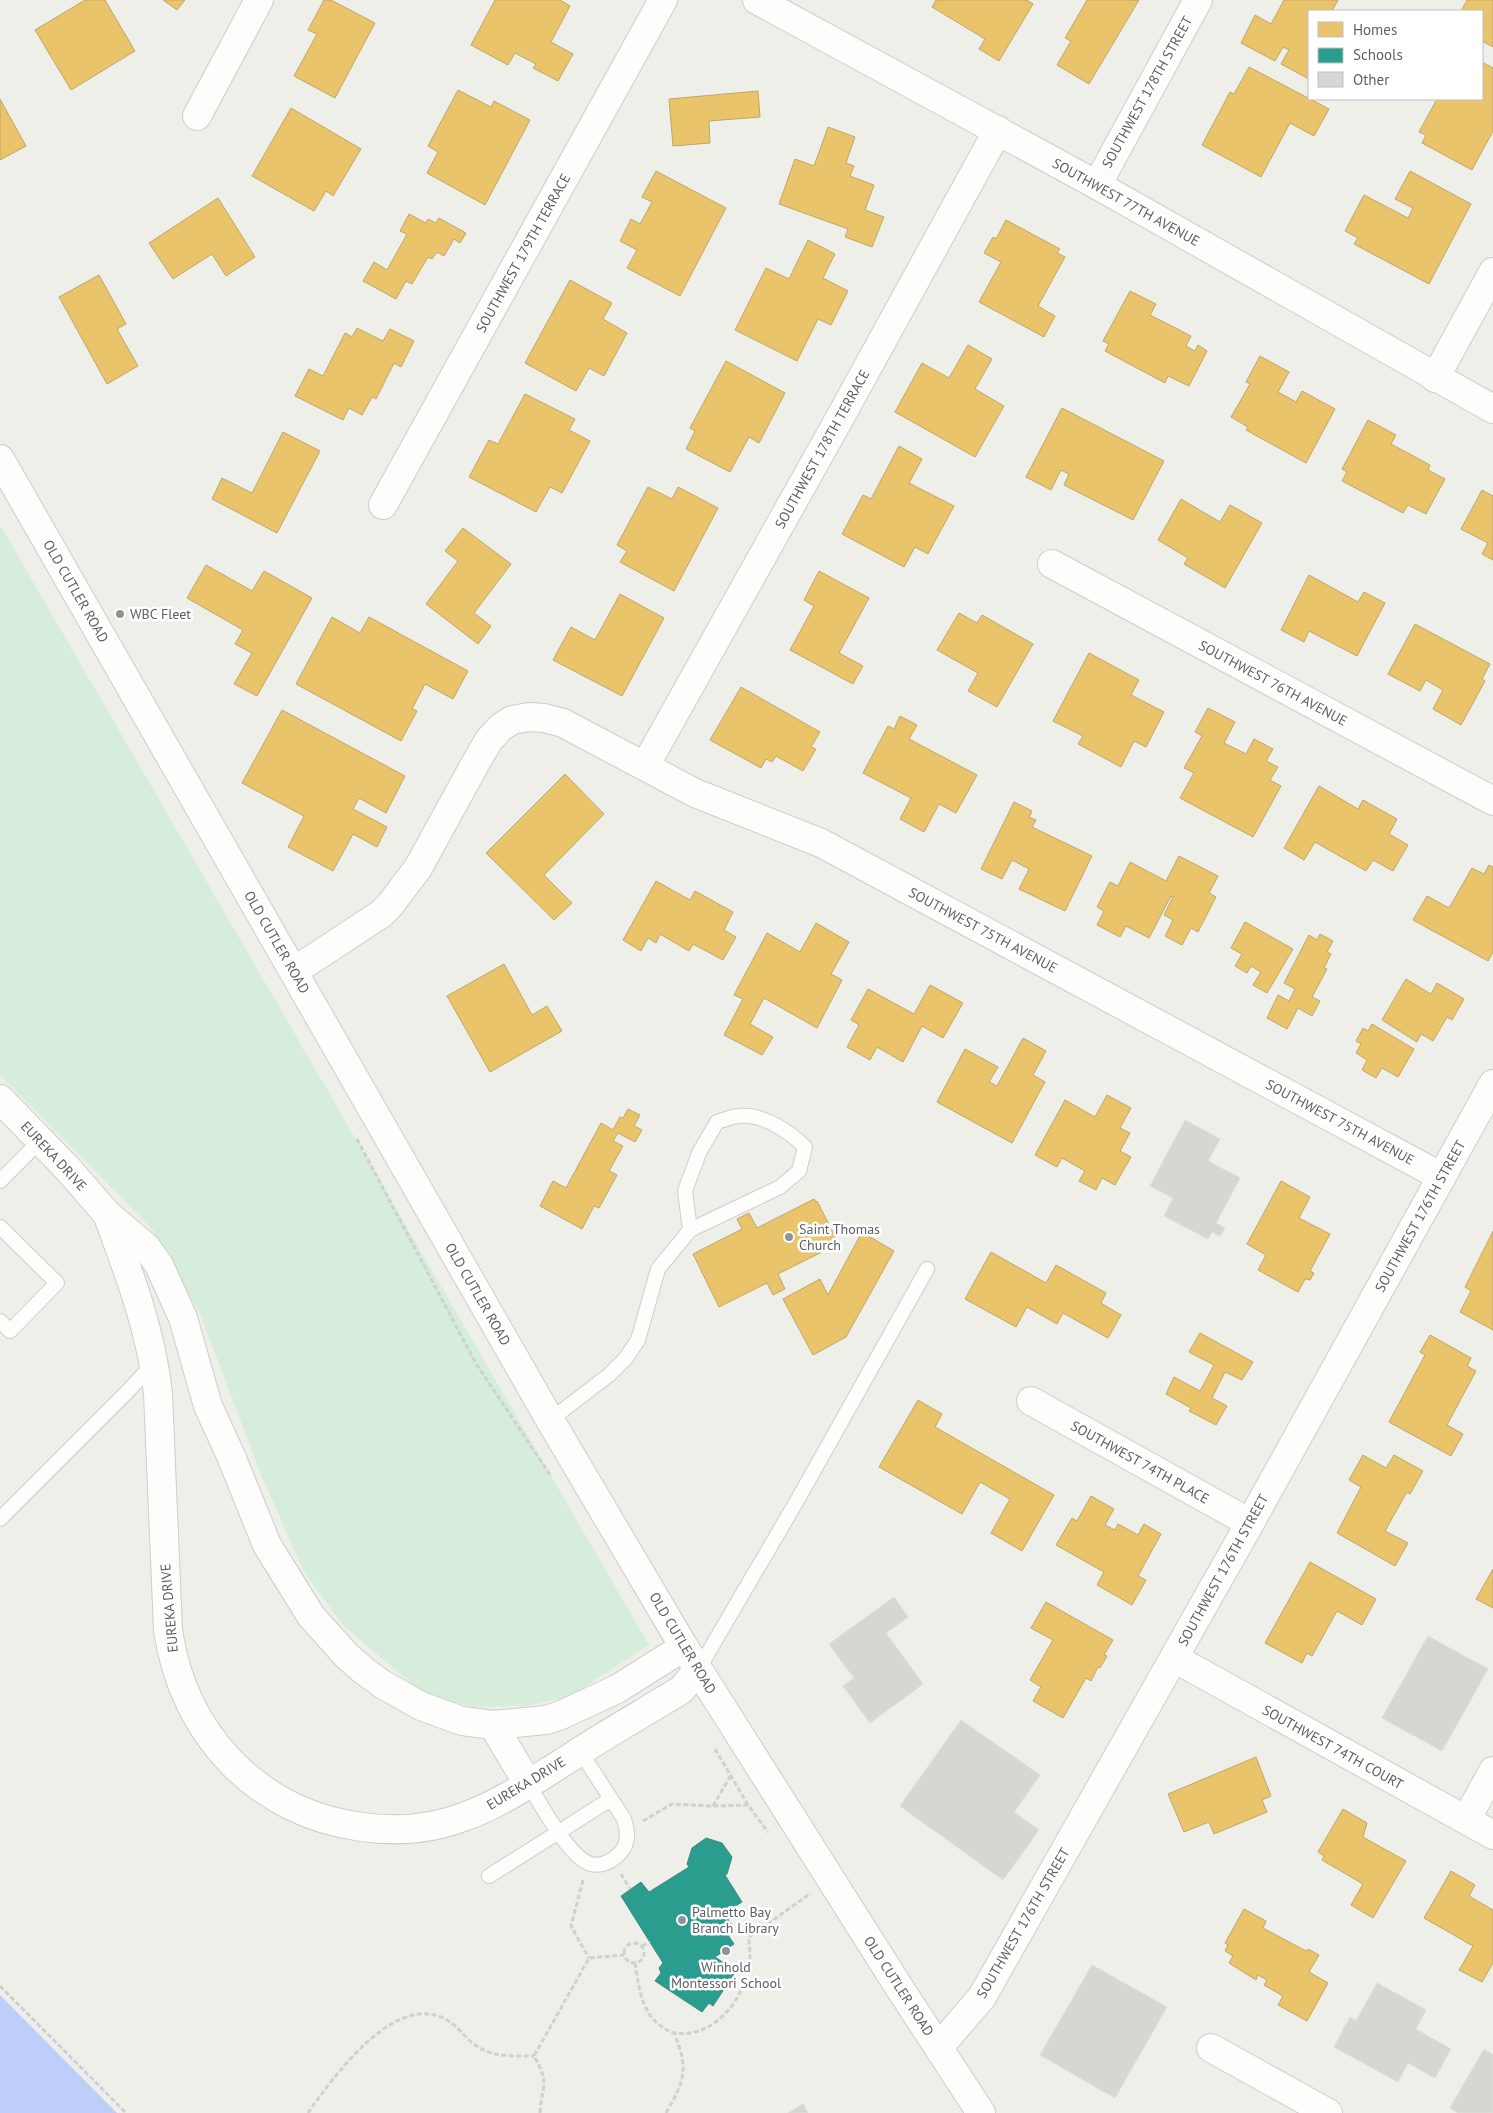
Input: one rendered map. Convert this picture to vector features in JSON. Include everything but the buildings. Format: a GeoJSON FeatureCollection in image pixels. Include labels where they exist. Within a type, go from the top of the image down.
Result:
{"type":"FeatureCollection","features":[{"type":"Feature","properties":{"kind":"street"},"geometry":{"type":"LineString","coordinates":[[197,116],[259,0]]}},
{"type":"Feature","properties":{"kind":"street","name":"SOUTHWEST 179TH TERRACE"},"geometry":{"type":"LineString","coordinates":[[383,505],[663,0]]}},
{"type":"Feature","properties":{"kind":"street","name":"SOUTHWEST 77TH AVENUE"},"geometry":{"type":"LineString","coordinates":[[757,0],[1097,184],[1435,378],[1493,409]]}},
{"type":"Feature","properties":{"kind":"street","name":"SOUTHWEST 178TH STREET"},"geometry":{"type":"LineString","coordinates":[[1097,184],[1198,0]]}},
{"type":"Feature","properties":{"kind":"street","name":"SOUTHWEST 178TH TERRACE"},"geometry":{"type":"LineString","coordinates":[[644,766],[838,422],[998,130]]}},
{"type":"Feature","properties":{"kind":"street"},"geometry":{"type":"LineString","coordinates":[[1435,378],[1493,272]]}},
{"type":"Feature","properties":{"kind":"street","name":"OLD CUTLER ROAD"},"geometry":{"type":"LineString","coordinates":[[0,459],[550,1420],[691,1658],[897,1984],[982,2113]]}},
{"type":"Feature","properties":{"kind":"street","name":"SOUTHWEST 76TH AVENUE"},"geometry":{"type":"LineString","coordinates":[[1052,564],[1493,801]]}},
{"type":"Feature","properties":{"kind":"street","name":"SOUTHWEST 75TH AVENUE"},"geometry":{"type":"LineString","coordinates":[[294,971],[380,914],[390,905],[418,868],[489,740],[501,727],[512,720],[529,716],[544,718],[563,723],[674,782],[724,806],[821,843],[1442,1177]]}},
{"type":"Feature","properties":{"kind":"street","name":"SOUTHWEST 176TH STREET"},"geometry":{"type":"LineString","coordinates":[[939,2048],[982,1997],[1250,1523],[1493,1084]]}},
{"type":"Feature","properties":{"kind":"street","name":"EUREKA DRIVE"},"geometry":{"type":"LineString","coordinates":[[0,1100],[41,1140],[107,1214],[146,1247],[159,1265],[174,1293],[192,1345],[200,1383],[208,1406],[231,1456],[267,1545],[311,1616],[347,1656],[382,1684],[421,1706],[478,1724],[494,1725],[546,1720],[559,1716],[691,1658]]}},
{"type":"Feature","properties":{"kind":"street","name":"EUREKA DRIVE"},"geometry":{"type":"LineString","coordinates":[[107,1214],[136,1289],[154,1362],[158,1393],[168,1630],[171,1653],[189,1701],[201,1725],[227,1759],[271,1795],[291,1806],[333,1822],[376,1829],[400,1829],[448,1822],[485,1808],[528,1784],[681,1690],[691,1658]]}},
{"type":"Feature","properties":{"kind":"street"},"geometry":{"type":"LineString","coordinates":[[154,1362],[192,1345]]}},
{"type":"Feature","properties":{"kind":"street","name":"SOUTHWEST 74TH PLACE"},"geometry":{"type":"LineString","coordinates":[[1031,1401],[1250,1523]]}},
{"type":"Feature","properties":{"kind":"street","name":"SOUTHWEST 74TH COURT"},"geometry":{"type":"LineString","coordinates":[[1174,1658],[1493,1835]]}},
{"type":"Feature","properties":{"kind":"street"},"geometry":{"type":"LineString","coordinates":[[559,1716],[580,1751]]}},
{"type":"Feature","properties":{"kind":"street"},"geometry":{"type":"LineString","coordinates":[[494,1725],[528,1784]]}},
{"type":"Feature","properties":{"kind":"street"},"geometry":{"type":"LineString","coordinates":[[1466,1820],[1493,1771]]}},
{"type":"Feature","properties":{"kind":"street"},"geometry":{"type":"LineString","coordinates":[[1211,2048],[1328,2113]]}},
{"type":"Feature","properties":{"kind":"lane"},"geometry":{"type":"LineString","coordinates":[[550,1420],[609,1375],[626,1358],[638,1340],[658,1269],[690,1230],[780,1186],[799,1171],[805,1147],[792,1134],[766,1121],[740,1116],[717,1122],[699,1153],[685,1191],[690,1230]]}},
{"type":"Feature","properties":{"kind":"lane"},"geometry":{"type":"LineString","coordinates":[[0,1182],[41,1140]]}},
{"type":"Feature","properties":{"kind":"lane"},"geometry":{"type":"LineString","coordinates":[[0,1227],[57,1283],[10,1331],[0,1321]]}},
{"type":"Feature","properties":{"kind":"lane"},"geometry":{"type":"LineString","coordinates":[[691,1658],[769,1550],[927,1270]]}},
{"type":"Feature","properties":{"kind":"lane"},"geometry":{"type":"LineString","coordinates":[[3,1510],[128,1392],[154,1362]]}},
{"type":"Feature","properties":{"kind":"lane"},"geometry":{"type":"LineString","coordinates":[[528,1784],[572,1852],[592,1864],[612,1861],[622,1852],[627,1840],[624,1819],[580,1751]]}},
{"type":"Feature","properties":{"kind":"lane"},"geometry":{"type":"LineString","coordinates":[[489,1876],[611,1799]]}},
{"type":"Feature","properties":{"kind":"path"},"geometry":{"type":"LineString","coordinates":[[713,1806],[731,1776]]}},
{"type":"Feature","properties":{"kind":"path"},"geometry":{"type":"LineString","coordinates":[[621,1874],[630,1889]]}},
{"type":"Feature","properties":{"kind":"path"},"geometry":{"type":"LineString","coordinates":[[636,1963],[641,1998],[647,2014],[658,2025],[674,2033],[682,2034],[699,2031],[722,2017],[745,1982],[750,1963],[749,1937],[811,1892]]}},
{"type":"Feature","properties":{"kind":"path"},"geometry":{"type":"LineString","coordinates":[[642,1946],[650,1942]]}},
{"type":"Feature","properties":{"kind":"path"},"geometry":{"type":"LineString","coordinates":[[631,1943],[638,1943],[644,1951],[643,1957],[636,1963],[629,1962],[624,1955],[626,1947],[631,1943]]}},
{"type":"Feature","properties":{"kind":"path"},"geometry":{"type":"LineString","coordinates":[[534,2056],[590,1958],[624,1955]]}},
{"type":"Feature","properties":{"kind":"path"},"geometry":{"type":"LineString","coordinates":[[0,1986],[126,2113]]}},
{"type":"Feature","properties":{"kind":"path"},"geometry":{"type":"LineString","coordinates":[[308,2113],[336,2074],[358,2050],[385,2028],[413,2016],[432,2015],[442,2017],[475,2045],[491,2054],[507,2057],[534,2056]]}},
{"type":"Feature","properties":{"kind":"path"},"geometry":{"type":"LineString","coordinates":[[666,2113],[674,2099],[684,2070],[683,2058],[674,2033]]}},
{"type":"Feature","properties":{"kind":"path"},"geometry":{"type":"LineString","coordinates":[[534,2056],[544,2074],[545,2080],[540,2113]]}},
{"type":"Feature","properties":{"kind":"green space"},"geometry":{"type":"Polygon","coordinates":[[[0,525],[649,1645],[569,1697],[527,1706],[473,1707],[425,1695],[343,1625],[304,1572],[260,1472],[201,1316],[153,1230],[0,1075],[0,525]]]}},
{"type":"Feature","properties":{"kind":"water"},"geometry":{"type":"Polygon","coordinates":[[[0,1995],[117,2113],[0,2113],[0,1995]]]}},
{"type":"Feature","properties":{"kind":"place","name":"WBC Fleet"},"geometry":{"type":"Point","coordinates":[120,614]}},
{"type":"Feature","properties":{"kind":"place","name":"Saint Thomas Church"},"geometry":{"type":"Point","coordinates":[789,1237]}},
{"type":"Feature","properties":{"kind":"place","name":"Palmetto Bay Branch Library"},"geometry":{"type":"Point","coordinates":[682,1920]}},
{"type":"Feature","properties":{"kind":"place","name":"Winhold Montessori School"},"geometry":{"type":"Point","coordinates":[726,1951]}}]}
